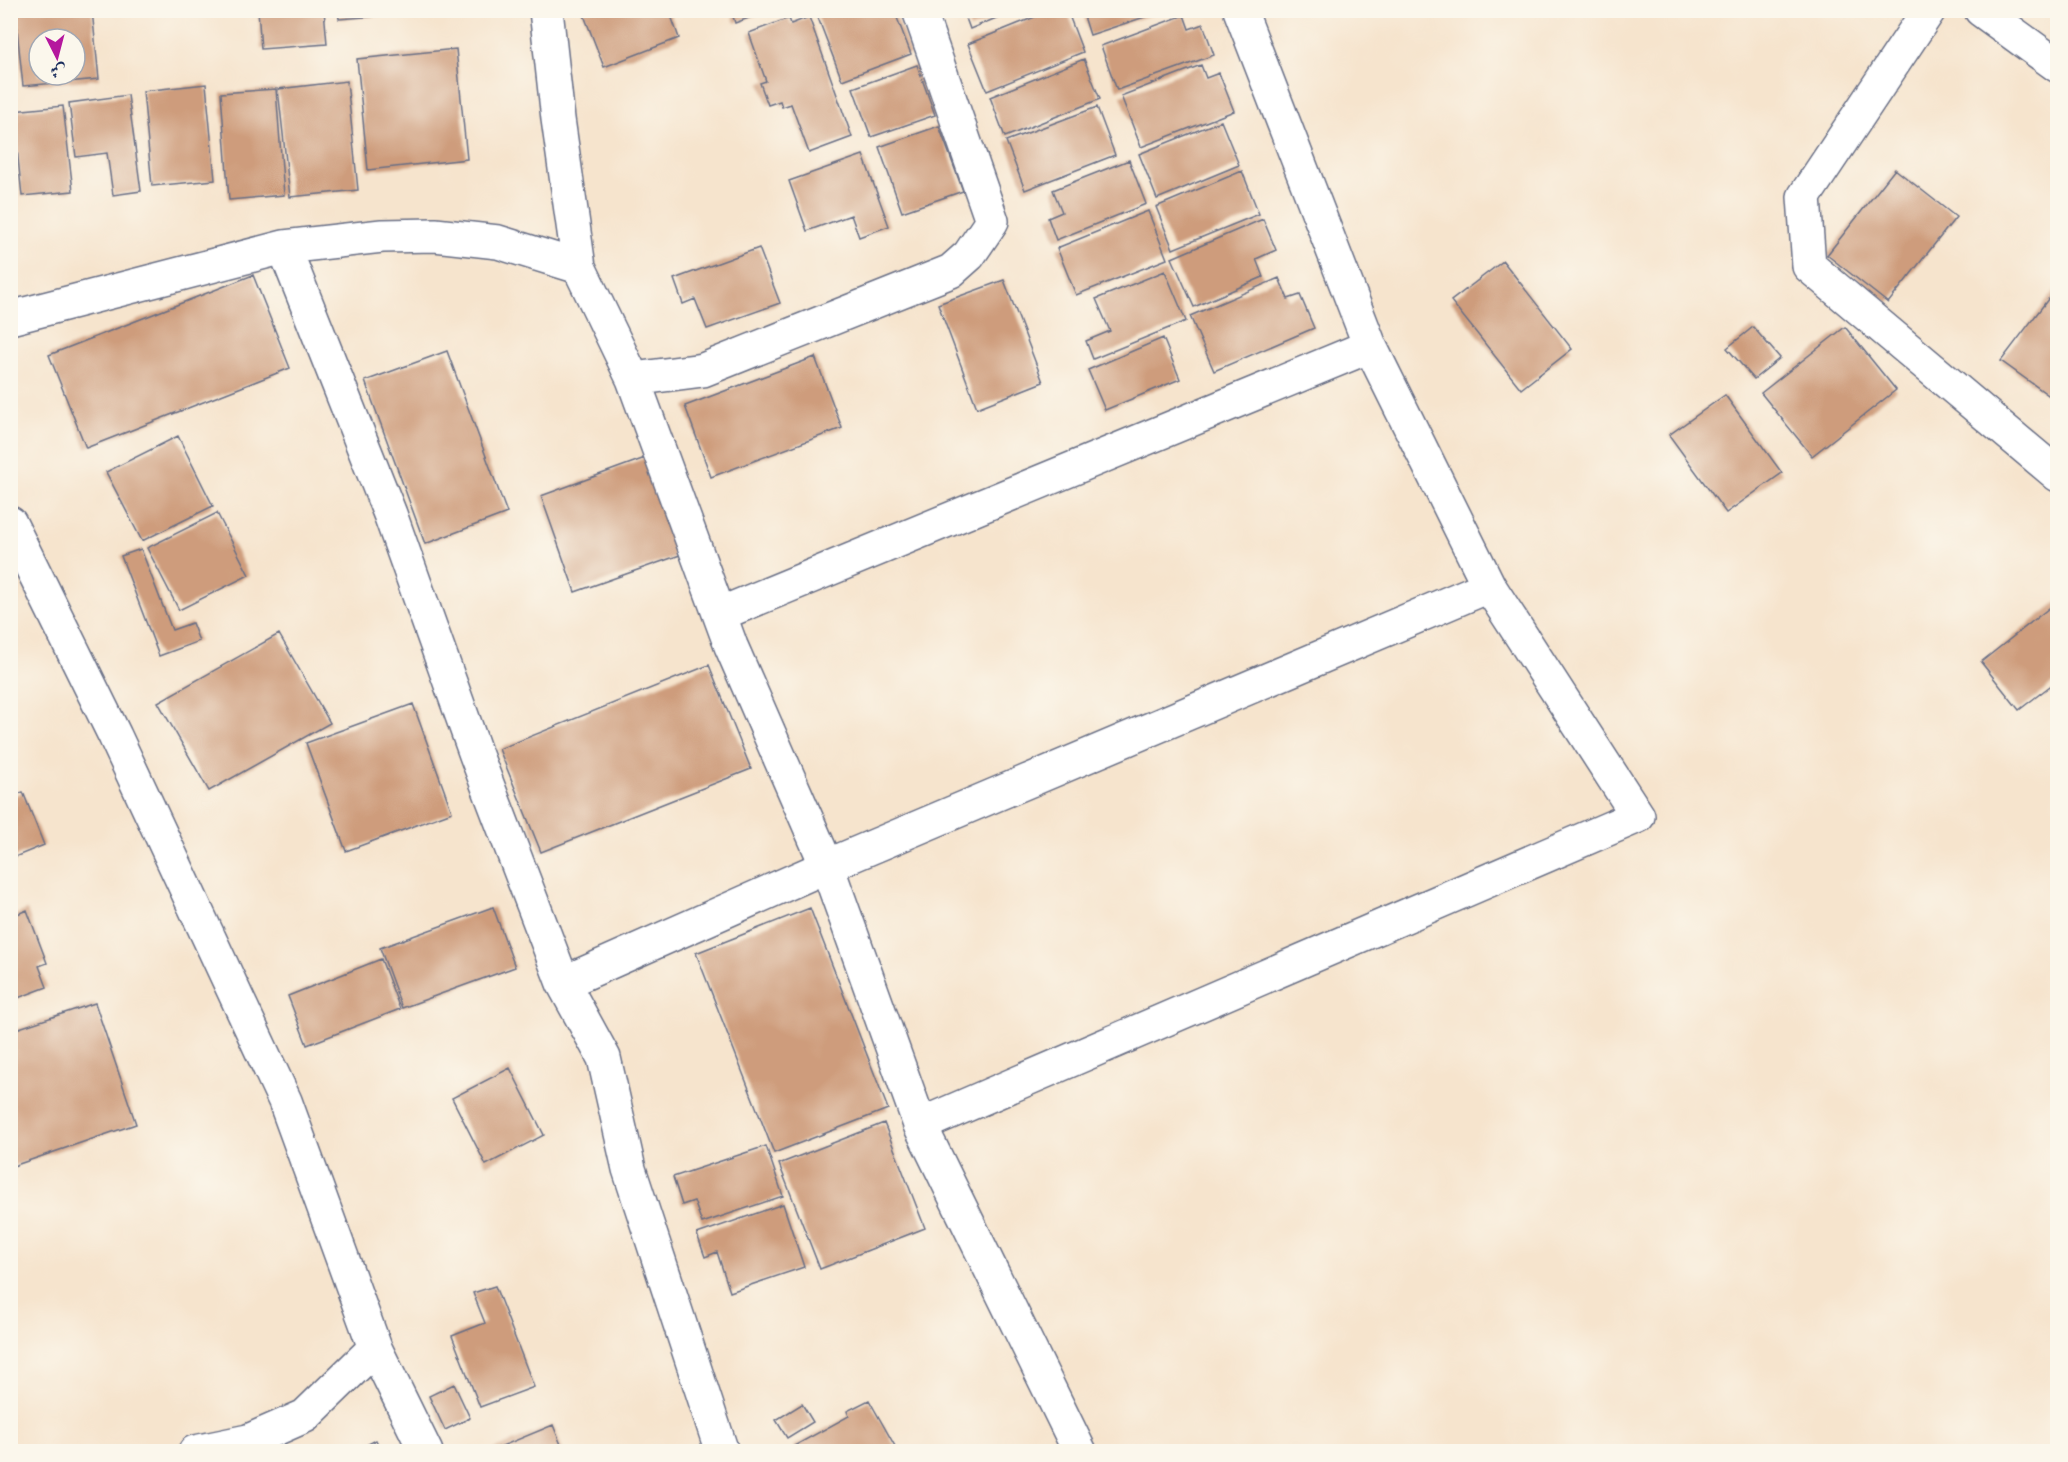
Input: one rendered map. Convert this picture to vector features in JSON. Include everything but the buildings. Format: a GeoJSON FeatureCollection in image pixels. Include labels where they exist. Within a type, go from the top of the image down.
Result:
{"type":"FeatureCollection","features":[{"type":"Feature","properties":{"kind":"street"},"geometry":{"type":"LineString","coordinates":[[546,10],[558,119],[579,267],[633,379],[731,646],[827,866],[920,1125],[1080,1452]]}},
{"type":"Feature","properties":{"kind":"street"},"geometry":{"type":"LineString","coordinates":[[633,379],[703,370],[951,271],[969,255],[992,221],[919,10]]}},
{"type":"Feature","properties":{"kind":"street"},"geometry":{"type":"LineString","coordinates":[[920,1125],[1638,816],[1489,586],[1370,346],[1240,10]]}},
{"type":"Feature","properties":{"kind":"street"},"geometry":{"type":"LineString","coordinates":[[1929,10],[1804,197],[1809,266],[2058,475]]}},
{"type":"Feature","properties":{"kind":"street"},"geometry":{"type":"LineString","coordinates":[[1981,10],[2058,66]]}},
{"type":"Feature","properties":{"kind":"street"},"geometry":{"type":"LineString","coordinates":[[10,318],[284,247],[382,236],[435,235],[498,242],[579,267]]}},
{"type":"Feature","properties":{"kind":"street"},"geometry":{"type":"LineString","coordinates":[[284,247],[390,514],[476,755],[563,983],[604,1058],[629,1169],[722,1452]]}},
{"type":"Feature","properties":{"kind":"street"},"geometry":{"type":"LineString","coordinates":[[720,614],[1370,346]]}},
{"type":"Feature","properties":{"kind":"street"},"geometry":{"type":"LineString","coordinates":[[10,523],[115,736],[285,1101],[375,1348],[426,1452]]}},
{"type":"Feature","properties":{"kind":"street"},"geometry":{"type":"LineString","coordinates":[[563,983],[827,866],[1489,586]]}},
{"type":"Feature","properties":{"kind":"street"},"geometry":{"type":"LineString","coordinates":[[195,1452],[248,1441],[305,1416],[375,1348]]}}]}
